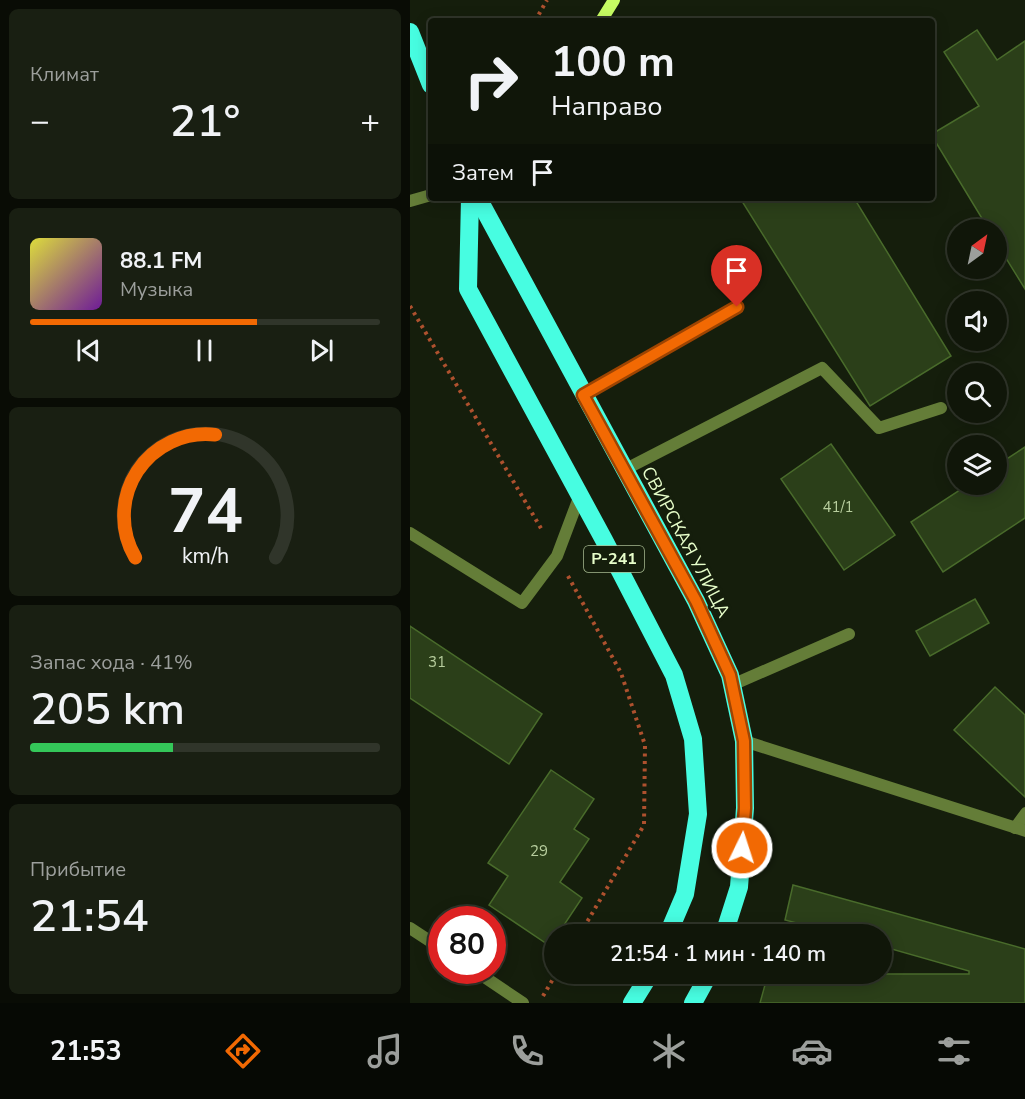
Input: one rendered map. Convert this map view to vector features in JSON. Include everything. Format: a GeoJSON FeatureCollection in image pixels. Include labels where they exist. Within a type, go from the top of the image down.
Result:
{"type":"FeatureCollection","features":[{"type":"Feature","properties":{"kind":"highway"},"geometry":{"type":"LineString","coordinates":[[410,32],[428,77]]}},
{"type":"Feature","properties":{"kind":"highway","name":"Р-241"},"geometry":{"type":"LineString","coordinates":[[470,201],[468,290],[580,495],[674,675],[693,739],[698,814],[685,894],[672,924]]}},
{"type":"Feature","properties":{"kind":"highway","name":"СВИРСКАЯ УЛИЦА"},"geometry":{"type":"LineString","coordinates":[[480,201],[696,601],[730,675],[744,741],[745,808],[739,887],[727,924]]}},
{"type":"Feature","properties":{"kind":"highway"},"geometry":{"type":"LineString","coordinates":[[632,1003],[644,984]]}},
{"type":"Feature","properties":{"kind":"highway"},"geometry":{"type":"LineString","coordinates":[[693,1003],[703,984]]}},
{"type":"Feature","properties":{"kind":"street"},"geometry":{"type":"LineString","coordinates":[[603,18],[614,0]]}},
{"type":"Feature","properties":{"kind":"street"},"geometry":{"type":"LineString","coordinates":[[410,201],[428,196]]}},
{"type":"Feature","properties":{"kind":"street"},"geometry":{"type":"LineString","coordinates":[[583,395],[737,307]]}},
{"type":"Feature","properties":{"kind":"street"},"geometry":{"type":"LineString","coordinates":[[624,470],[822,368],[879,428],[941,408]]}},
{"type":"Feature","properties":{"kind":"street"},"geometry":{"type":"LineString","coordinates":[[410,533],[522,603],[557,556],[580,495]]}},
{"type":"Feature","properties":{"kind":"street"},"geometry":{"type":"LineString","coordinates":[[732,685],[849,634]]}},
{"type":"Feature","properties":{"kind":"street"},"geometry":{"type":"LineString","coordinates":[[744,741],[1020,830],[1025,813]]}},
{"type":"Feature","properties":{"kind":"street"},"geometry":{"type":"LineString","coordinates":[[410,928],[428,940]]}},
{"type":"Feature","properties":{"kind":"street"},"geometry":{"type":"LineString","coordinates":[[495,984],[524,1003]]}},
{"type":"Feature","properties":{"kind":"path"},"geometry":{"type":"LineString","coordinates":[[537,18],[547,0]]}},
{"type":"Feature","properties":{"kind":"path"},"geometry":{"type":"LineString","coordinates":[[410,306],[557,556],[621,674],[646,745],[644,825],[586,924]]}},
{"type":"Feature","properties":{"kind":"path"},"geometry":{"type":"LineString","coordinates":[[539,1003],[550,984]]}},
{"type":"Feature","properties":{"kind":"building"},"geometry":{"type":"Polygon","coordinates":[[[977,30],[997,60],[1025,41],[1025,289],[1007,260],[1007,219],[982,219],[935,141],[935,132],[979,106],[944,52],[977,30]]]}},
{"type":"Feature","properties":{"kind":"building"},"geometry":{"type":"Polygon","coordinates":[[[742,201],[856,201],[951,356],[870,406],[742,201]]]}},
{"type":"Feature","properties":{"kind":"building"},"geometry":{"type":"Polygon","coordinates":[[[831,444],[895,535],[844,570],[781,479],[831,444]]]}},
{"type":"Feature","properties":{"kind":"building"},"geometry":{"type":"Polygon","coordinates":[[[1025,447],[1025,518],[943,572],[911,522],[952,495],[1007,495],[1007,459],[1025,447]]]}},
{"type":"Feature","properties":{"kind":"building"},"geometry":{"type":"Polygon","coordinates":[[[975,599],[989,623],[930,656],[916,631],[975,599]]]}},
{"type":"Feature","properties":{"kind":"building"},"geometry":{"type":"Polygon","coordinates":[[[410,626],[542,714],[509,764],[410,698],[410,626]]]}},
{"type":"Feature","properties":{"kind":"building"},"geometry":{"type":"Polygon","coordinates":[[[995,687],[1025,715],[1025,797],[954,730],[995,687]]]}},
{"type":"Feature","properties":{"kind":"building"},"geometry":{"type":"Polygon","coordinates":[[[551,770],[594,799],[574,829],[589,839],[560,882],[582,898],[565,924],[544,924],[544,942],[506,916],[506,906],[489,905],[508,876],[488,863],[551,770]]]}},
{"type":"Feature","properties":{"kind":"building"},"geometry":{"type":"Polygon","coordinates":[[[793,885],[1025,949],[1025,1003],[760,1003],[765,984],[892,984],[892,974],[969,974],[969,971],[892,949],[892,924],[800,924],[785,920],[793,885]]]}},
{"type":"Feature","properties":{"kind":"route"},"geometry":{"type":"LineString","coordinates":[[737,307],[583,395],[696,601],[730,675],[744,741],[745,808],[742,848]]}}]}
